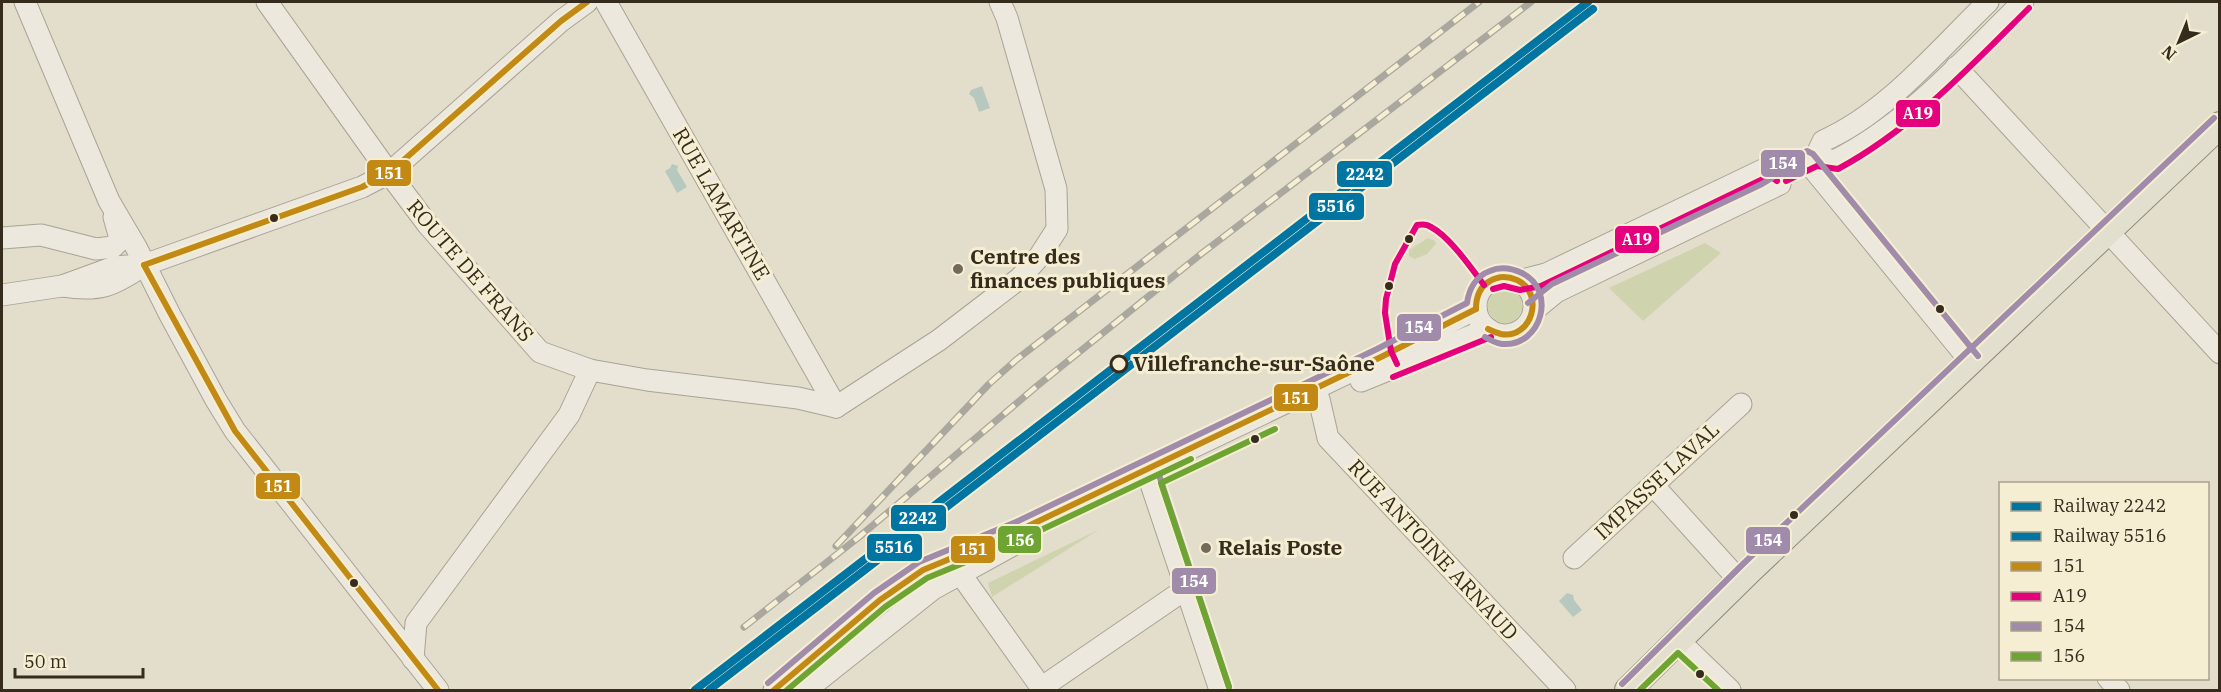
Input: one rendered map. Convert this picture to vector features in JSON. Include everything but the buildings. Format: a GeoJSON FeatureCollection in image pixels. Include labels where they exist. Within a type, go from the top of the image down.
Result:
{"type":"FeatureCollection","features":[{"type":"Feature","properties":{"kind":"main road"},"geometry":{"type":"LineString","coordinates":[[1628,690],[1739,580],[2220,125]]}},
{"type":"Feature","properties":{"kind":"street"},"geometry":{"type":"LineString","coordinates":[[25,2],[109,201],[236,431],[438,690]]}},
{"type":"Feature","properties":{"kind":"street","name":"ROUTE DE FRANS"},"geometry":{"type":"LineString","coordinates":[[267,2],[388,173],[428,225],[540,352],[590,370],[647,380],[798,398],[836,407]]}},
{"type":"Feature","properties":{"kind":"street"},"geometry":{"type":"LineString","coordinates":[[2,295],[62,286],[114,267],[144,265],[362,187],[388,173],[586,2]]}},
{"type":"Feature","properties":{"kind":"street","name":"RUE LAMARTINE"},"geometry":{"type":"LineString","coordinates":[[606,2],[836,407]]}},
{"type":"Feature","properties":{"kind":"street"},"geometry":{"type":"LineString","coordinates":[[836,407],[939,340],[1020,278],[1039,257],[1057,229],[1056,189],[1001,2]]}},
{"type":"Feature","properties":{"kind":"street"},"geometry":{"type":"LineString","coordinates":[[1782,172],[1811,158],[1823,141],[1869,116],[1988,2]]}},
{"type":"Feature","properties":{"kind":"street"},"geometry":{"type":"LineString","coordinates":[[1811,158],[1834,161],[1858,149],[1907,112],[2023,2]]}},
{"type":"Feature","properties":{"kind":"street"},"geometry":{"type":"LineString","coordinates":[[1956,67],[2220,353]]}},
{"type":"Feature","properties":{"kind":"street"},"geometry":{"type":"LineString","coordinates":[[1811,158],[1881,238],[1971,362]]}},
{"type":"Feature","properties":{"kind":"street"},"geometry":{"type":"LineString","coordinates":[[1771,166],[1782,172],[1780,184],[1556,292],[1534,310],[1527,325],[1516,333],[1501,335],[1488,329],[1480,321],[1476,309],[1478,294],[1488,282],[1504,277],[1519,281],[1546,274],[1771,166]]}},
{"type":"Feature","properties":{"kind":"street"},"geometry":{"type":"LineString","coordinates":[[2,238],[41,235],[96,249],[113,247],[118,242],[119,235],[109,201]]}},
{"type":"Feature","properties":{"kind":"street"},"geometry":{"type":"LineString","coordinates":[[1519,281],[1532,296],[1534,310]]}},
{"type":"Feature","properties":{"kind":"street"},"geometry":{"type":"LineString","coordinates":[[774,690],[880,600],[923,570],[955,566],[1018,542],[1148,473],[1476,309]]}},
{"type":"Feature","properties":{"kind":"street"},"geometry":{"type":"LineString","coordinates":[[1148,473],[1488,329]]}},
{"type":"Feature","properties":{"kind":"street"},"geometry":{"type":"LineString","coordinates":[[412,659],[416,623],[569,415],[590,370]]}},
{"type":"Feature","properties":{"kind":"street","name":"RUE ANTOINE ARNAUD"},"geometry":{"type":"LineString","coordinates":[[1319,399],[1328,438],[1565,690]]}},
{"type":"Feature","properties":{"kind":"street","name":"IMPASSE LAVAL"},"geometry":{"type":"LineString","coordinates":[[1574,558],[1741,404]]}},
{"type":"Feature","properties":{"kind":"street"},"geometry":{"type":"LineString","coordinates":[[1148,473],[1220,690]]}},
{"type":"Feature","properties":{"kind":"street"},"geometry":{"type":"LineString","coordinates":[[1653,485],[1739,580]]}},
{"type":"Feature","properties":{"kind":"street"},"geometry":{"type":"LineString","coordinates":[[955,566],[1042,689],[1187,588]]}},
{"type":"Feature","properties":{"kind":"street"},"geometry":{"type":"LineString","coordinates":[[806,690],[933,590],[955,566]]}},
{"type":"Feature","properties":{"kind":"street"},"geometry":{"type":"LineString","coordinates":[[1678,640],[1730,690]]}},
{"type":"Feature","properties":{"kind":"green space"},"geometry":{"type":"Polygon","coordinates":[[[1428,238],[1436,244],[1427,254],[1415,259],[1409,256],[1409,250],[1428,238]]]}},
{"type":"Feature","properties":{"kind":"green space"},"geometry":{"type":"Polygon","coordinates":[[[1705,243],[1721,253],[1643,321],[1609,288],[1705,243]]]}},
{"type":"Feature","properties":{"kind":"green space"},"geometry":{"type":"Polygon","coordinates":[[[1505,289],[1517,294],[1522,306],[1517,318],[1505,323],[1493,318],[1488,306],[1493,294],[1505,289]]]}},
{"type":"Feature","properties":{"kind":"green space"},"geometry":{"type":"Polygon","coordinates":[[[1100,529],[992,597],[988,583],[1100,529]]]}},
{"type":"Feature","properties":{"kind":"shaded area"},"geometry":{"type":"Polygon","coordinates":[[[982,86],[990,108],[979,112],[974,98],[969,94],[971,90],[982,86]]]}},
{"type":"Feature","properties":{"kind":"shaded area"},"geometry":{"type":"Polygon","coordinates":[[[672,164],[678,166],[677,170],[687,187],[677,193],[665,171],[672,164]]]}},
{"type":"Feature","properties":{"kind":"shaded area"},"geometry":{"type":"Polygon","coordinates":[[[1567,593],[1573,595],[1582,610],[1573,617],[1559,601],[1567,593]]]}},
{"type":"Feature","properties":{"kind":"railway"},"geometry":{"type":"LineString","coordinates":[[836,546],[989,384],[1016,360],[1479,2]]}},
{"type":"Feature","properties":{"kind":"railway"},"geometry":{"type":"LineString","coordinates":[[744,627],[859,537],[1037,386],[1201,254],[1531,2]]}},
{"type":"Feature","properties":{"kind":"rail line","name":"2242"},"geometry":{"type":"LineString","coordinates":[[695,690],[1588,2]]}},
{"type":"Feature","properties":{"kind":"rail line","name":"5516"},"geometry":{"type":"LineString","coordinates":[[709,690],[1593,9]]}},
{"type":"Feature","properties":{"kind":"transit line","name":"151"},"geometry":{"type":"LineString","coordinates":[[144,265],[362,187],[389,173],[561,21],[587,2]]}},
{"type":"Feature","properties":{"kind":"transit line","name":"A19"},"geometry":{"type":"LineString","coordinates":[[1786,181],[1817,166],[1838,169],[1891,135],[1939,96],[2029,8]]}},
{"type":"Feature","properties":{"kind":"transit line","name":"154"},"geometry":{"type":"LineString","coordinates":[[1622,684],[1743,564],[2214,118]]}},
{"type":"Feature","properties":{"kind":"transit line","name":"154"},"geometry":{"type":"LineString","coordinates":[[1528,303],[1552,284],[1762,184],[1772,178],[1777,166],[1807,151],[1813,154],[1978,356]]}},
{"type":"Feature","properties":{"kind":"transit line","name":"A19"},"geometry":{"type":"LineString","coordinates":[[1493,289],[1504,286],[1520,290],[1541,286],[1763,179],[1770,176],[1777,181]]}},
{"type":"Feature","properties":{"kind":"transit line","name":"A19"},"geometry":{"type":"LineString","coordinates":[[1397,364],[1391,351],[1385,313],[1386,299],[1395,264],[1417,225],[1429,226],[1445,238],[1460,253],[1484,285]]}},
{"type":"Feature","properties":{"kind":"transit line","name":"151"},"geometry":{"type":"LineString","coordinates":[[144,265],[235,431],[438,690]]}},
{"type":"Feature","properties":{"kind":"transit line","name":"154"},"geometry":{"type":"LineString","coordinates":[[768,683],[874,593],[919,562],[1016,522],[1377,349],[1467,303],[1474,284],[1485,273],[1502,268],[1522,273],[1533,281],[1542,304],[1535,327],[1527,337],[1516,343],[1502,344],[1485,337]]}},
{"type":"Feature","properties":{"kind":"transit line","name":"151"},"geometry":{"type":"LineString","coordinates":[[1476,309],[1478,297],[1486,283],[1500,277],[1517,280],[1526,287],[1531,295],[1533,305],[1531,314],[1527,323],[1520,330],[1511,334],[1501,334],[1488,329]]}},
{"type":"Feature","properties":{"kind":"transit line","name":"151"},"geometry":{"type":"LineString","coordinates":[[774,690],[880,600],[923,570],[1020,530],[1476,309]]}},
{"type":"Feature","properties":{"kind":"transit line","name":"A19"},"geometry":{"type":"LineString","coordinates":[[1393,377],[1491,337]]}},
{"type":"Feature","properties":{"kind":"transit line","name":"156"},"geometry":{"type":"LineString","coordinates":[[1229,687],[1161,483],[1275,429]]}},
{"type":"Feature","properties":{"kind":"transit line","name":"156"},"geometry":{"type":"LineString","coordinates":[[787,690],[885,607],[927,578],[1024,538],[1191,459]]}},
{"type":"Feature","properties":{"kind":"transit line","name":"154"},"geometry":{"type":"LineString","coordinates":[[1159,475],[1229,687]]}},
{"type":"Feature","properties":{"kind":"transit line","name":"156"},"geometry":{"type":"LineString","coordinates":[[1640,690],[1678,653],[1718,690]]}},
{"type":"Feature","properties":{"kind":"place","name":"Centre des finances publiques"},"geometry":{"type":"Point","coordinates":[958,269]}},
{"type":"Feature","properties":{"kind":"place","name":"Villefranche-sur-Saône"},"geometry":{"type":"Point","coordinates":[1119,364]}},
{"type":"Feature","properties":{"kind":"place","name":"Relais Poste"},"geometry":{"type":"Point","coordinates":[1206,548]}}]}
